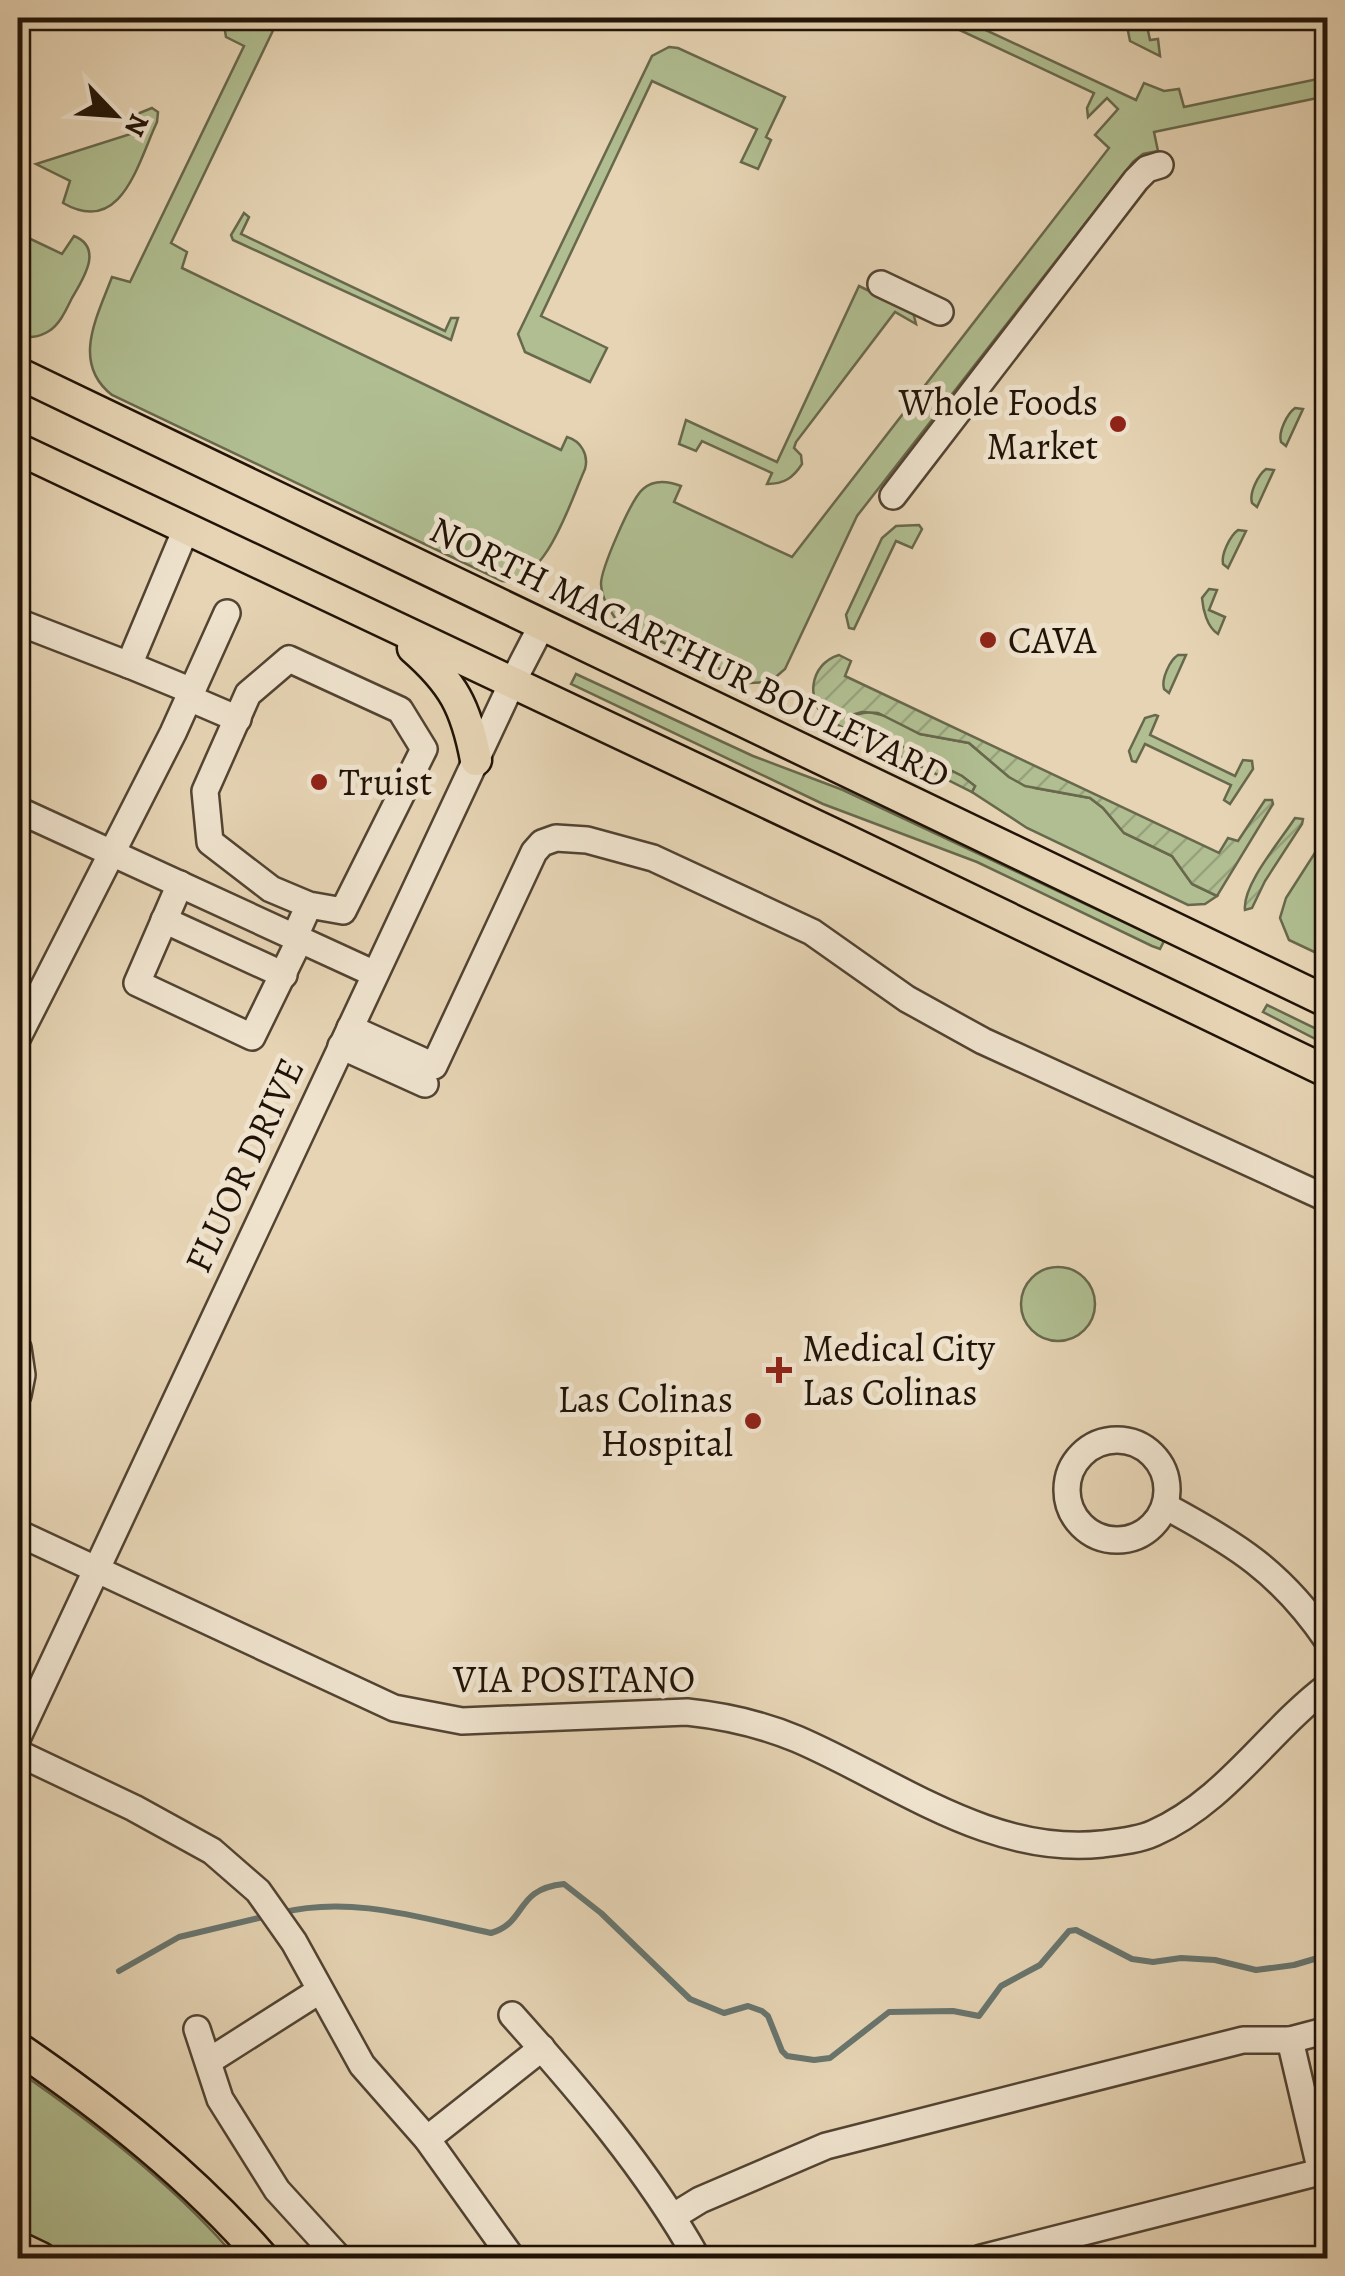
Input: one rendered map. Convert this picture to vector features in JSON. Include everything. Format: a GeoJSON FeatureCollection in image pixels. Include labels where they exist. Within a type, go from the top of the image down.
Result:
{"type":"FeatureCollection","features":[{"type":"Feature","properties":{"kind":"main road","name":"NORTH MACARTHUR BOULEVARD"},"geometry":{"type":"LineString","coordinates":[[18,373],[1328,1002]]}},
{"type":"Feature","properties":{"kind":"main road"},"geometry":{"type":"LineString","coordinates":[[18,449],[1328,1072]]}},
{"type":"Feature","properties":{"kind":"main road"},"geometry":{"type":"LineString","coordinates":[[385,623],[442,674],[457,695],[476,760]]}},
{"type":"Feature","properties":{"kind":"main road"},"geometry":{"type":"LineString","coordinates":[[18,2048],[116,2118],[225,2214],[263,2258]]}},
{"type":"Feature","properties":{"kind":"main road"},"geometry":{"type":"LineString","coordinates":[[18,2247],[41,2258]]}},
{"type":"Feature","properties":{"kind":"street"},"geometry":{"type":"LineString","coordinates":[[892,496],[1136,180],[1160,164]]}},
{"type":"Feature","properties":{"kind":"street"},"geometry":{"type":"LineString","coordinates":[[881,284],[940,312]]}},
{"type":"Feature","properties":{"kind":"street"},"geometry":{"type":"LineString","coordinates":[[129,665],[186,529]]}},
{"type":"Feature","properties":{"kind":"street"},"geometry":{"type":"LineString","coordinates":[[18,1037],[191,694],[227,613]]}},
{"type":"Feature","properties":{"kind":"street"},"geometry":{"type":"LineString","coordinates":[[18,622],[129,665],[238,719]]}},
{"type":"Feature","properties":{"kind":"street","name":"FLUOR DRIVE"},"geometry":{"type":"LineString","coordinates":[[18,1737],[542,625]]}},
{"type":"Feature","properties":{"kind":"street"},"geometry":{"type":"LineString","coordinates":[[290,659],[400,710],[424,749],[343,911],[309,905],[271,889],[210,842],[204,792],[248,694],[290,659]]}},
{"type":"Feature","properties":{"kind":"street"},"geometry":{"type":"LineString","coordinates":[[18,810],[375,974]]}},
{"type":"Feature","properties":{"kind":"street"},"geometry":{"type":"LineString","coordinates":[[346,1037],[430,1075],[534,852],[542,842],[556,838],[587,840],[653,858],[812,932],[907,1000],[956,1027],[1328,1199]]}},
{"type":"Feature","properties":{"kind":"street"},"geometry":{"type":"LineString","coordinates":[[180,884],[136,983],[252,1037],[284,975],[309,905]]}},
{"type":"Feature","properties":{"kind":"street"},"geometry":{"type":"LineString","coordinates":[[164,920],[284,975]]}},
{"type":"Feature","properties":{"kind":"street"},"geometry":{"type":"LineString","coordinates":[[18,1348],[22,1375],[18,1396]]}},
{"type":"Feature","properties":{"kind":"street"},"geometry":{"type":"LineString","coordinates":[[1130,1442],[1145,1448],[1157,1460],[1167,1490],[1164,1506],[1157,1521],[1129,1539],[1096,1536],[1072,1513],[1068,1480],[1074,1464],[1098,1444],[1130,1442]]}},
{"type":"Feature","properties":{"kind":"street"},"geometry":{"type":"LineString","coordinates":[[1164,1506],[1238,1546],[1276,1577],[1328,1640]]}},
{"type":"Feature","properties":{"kind":"street","name":"VIA POSITANO"},"geometry":{"type":"LineString","coordinates":[[18,1533],[394,1708],[462,1721],[686,1712],[754,1723],[797,1739],[971,1824],[1006,1836],[1077,1847],[1152,1834],[1194,1810],[1328,1686]]}},
{"type":"Feature","properties":{"kind":"street"},"geometry":{"type":"LineString","coordinates":[[18,1753],[134,1808],[212,1851],[258,1891],[298,1950],[362,2064],[427,2139],[512,2258]]}},
{"type":"Feature","properties":{"kind":"street"},"geometry":{"type":"LineString","coordinates":[[209,2061],[319,1991]]}},
{"type":"Feature","properties":{"kind":"street"},"geometry":{"type":"LineString","coordinates":[[512,2015],[596,2110],[674,2216],[697,2258]]}},
{"type":"Feature","properties":{"kind":"street"},"geometry":{"type":"LineString","coordinates":[[198,2029],[220,2099],[277,2190],[338,2258]]}},
{"type":"Feature","properties":{"kind":"street"},"geometry":{"type":"LineString","coordinates":[[674,2216],[700,2200],[826,2146],[1243,2040],[1290,2040],[1328,2030]]}},
{"type":"Feature","properties":{"kind":"street"},"geometry":{"type":"LineString","coordinates":[[981,2258],[1067,2248],[1324,2171],[1290,2040]]}},
{"type":"Feature","properties":{"kind":"street"},"geometry":{"type":"LineString","coordinates":[[427,2139],[542,2048]]}},
{"type":"Feature","properties":{"kind":"green space"},"geometry":{"type":"Polygon","coordinates":[[[231,18],[279,18],[171,243],[187,252],[182,268],[561,450],[567,437],[580,445],[585,454],[585,469],[564,520],[544,556],[518,579],[502,581],[112,395],[93,369],[91,339],[112,277],[130,282],[244,46],[226,37],[231,18]]]}},
{"type":"Feature","properties":{"kind":"green space"},"geometry":{"type":"Polygon","coordinates":[[[934,18],[960,18],[1136,100],[1144,83],[1164,91],[1179,89],[1184,107],[1327,77],[1327,96],[1154,132],[1158,151],[1143,154],[1133,162],[857,516],[785,669],[770,682],[750,683],[617,621],[609,608],[602,576],[638,495],[656,482],[681,486],[674,502],[792,557],[1109,148],[1095,135],[1118,109],[1107,98],[1088,117],[1087,108],[1094,93],[934,18]]]}},
{"type":"Feature","properties":{"kind":"green space"},"geometry":{"type":"Polygon","coordinates":[[[1140,22],[1147,26],[1150,40],[1158,39],[1160,56],[1130,41],[1127,26],[1140,22]]]}},
{"type":"Feature","properties":{"kind":"green space"},"geometry":{"type":"Polygon","coordinates":[[[669,47],[785,97],[766,137],[771,140],[758,169],[741,162],[757,129],[652,81],[541,316],[607,348],[590,382],[525,352],[518,334],[652,56],[669,47]]]}},
{"type":"Feature","properties":{"kind":"green space"},"geometry":{"type":"Polygon","coordinates":[[[152,108],[158,112],[157,122],[134,174],[114,203],[100,210],[83,211],[63,203],[70,181],[36,164],[137,132],[132,116],[152,108]]]}},
{"type":"Feature","properties":{"kind":"green space"},"geometry":{"type":"Polygon","coordinates":[[[244,213],[249,217],[241,234],[445,331],[451,318],[458,318],[451,340],[233,240],[231,235],[244,213]]]}},
{"type":"Feature","properties":{"kind":"green space"},"geometry":{"type":"Polygon","coordinates":[[[18,233],[62,254],[74,236],[88,248],[85,273],[62,316],[53,328],[37,336],[18,335],[18,233]]]}},
{"type":"Feature","properties":{"kind":"green space"},"geometry":{"type":"Polygon","coordinates":[[[859,286],[913,312],[916,324],[895,312],[796,442],[794,448],[801,455],[802,464],[791,476],[767,484],[772,473],[702,441],[696,451],[679,444],[686,420],[777,462],[859,286]]]}},
{"type":"Feature","properties":{"kind":"green space"},"geometry":{"type":"Polygon","coordinates":[[[1295,408],[1303,409],[1286,446],[1281,442],[1281,433],[1295,408]]]}},
{"type":"Feature","properties":{"kind":"green space"},"geometry":{"type":"Polygon","coordinates":[[[1266,469],[1274,470],[1257,507],[1252,503],[1252,494],[1266,469]]]}},
{"type":"Feature","properties":{"kind":"green space"},"geometry":{"type":"Polygon","coordinates":[[[919,525],[922,529],[912,548],[896,541],[854,629],[849,628],[846,615],[882,538],[896,526],[919,525]]]}},
{"type":"Feature","properties":{"kind":"green space"},"geometry":{"type":"Polygon","coordinates":[[[1238,530],[1246,531],[1228,568],[1223,564],[1223,555],[1238,530]]]}},
{"type":"Feature","properties":{"kind":"green space"},"geometry":{"type":"Polygon","coordinates":[[[1209,589],[1217,590],[1209,610],[1225,617],[1218,634],[1208,623],[1203,608],[1202,598],[1209,589]]]}},
{"type":"Feature","properties":{"kind":"green space"},"geometry":{"type":"Polygon","coordinates":[[[839,655],[851,661],[845,676],[1219,853],[1228,838],[1238,841],[1265,800],[1272,800],[1273,804],[1217,896],[1192,884],[1172,856],[1124,833],[1090,798],[1025,786],[969,743],[920,734],[878,713],[844,717],[962,776],[975,786],[972,792],[828,720],[816,704],[814,684],[821,666],[839,655]]]}},
{"type":"Feature","properties":{"kind":"green space"},"geometry":{"type":"Polygon","coordinates":[[[1178,655],[1186,655],[1169,693],[1164,689],[1164,680],[1178,655]]]}},
{"type":"Feature","properties":{"kind":"green space"},"geometry":{"type":"Polygon","coordinates":[[[576,674],[753,756],[843,790],[1164,941],[1160,949],[1152,946],[977,862],[823,804],[571,684],[576,674]]]}},
{"type":"Feature","properties":{"kind":"green space"},"geometry":{"type":"Polygon","coordinates":[[[869,712],[886,716],[920,734],[969,743],[1009,777],[1035,788],[1090,798],[1124,833],[1172,856],[1192,884],[1217,896],[1205,904],[1188,905],[1027,828],[972,792],[975,786],[962,776],[843,717],[869,712]]]}},
{"type":"Feature","properties":{"kind":"green space"},"geometry":{"type":"Polygon","coordinates":[[[1158,716],[1150,735],[1235,776],[1243,760],[1252,761],[1253,769],[1230,804],[1224,800],[1231,785],[1145,744],[1136,762],[1132,761],[1129,751],[1145,718],[1158,716]]]}},
{"type":"Feature","properties":{"kind":"green space"},"geometry":{"type":"Polygon","coordinates":[[[1295,818],[1303,819],[1302,824],[1252,908],[1245,910],[1256,876],[1295,818]]]}},
{"type":"Feature","properties":{"kind":"green space"},"geometry":{"type":"Polygon","coordinates":[[[1327,834],[1327,958],[1289,940],[1280,918],[1286,898],[1327,834]]]}},
{"type":"Feature","properties":{"kind":"green space"},"geometry":{"type":"Polygon","coordinates":[[[1267,1005],[1327,1034],[1327,1045],[1263,1012],[1267,1005]]]}},
{"type":"Feature","properties":{"kind":"green space"},"geometry":{"type":"Polygon","coordinates":[[[1058,1267],[1084,1278],[1095,1304],[1084,1330],[1058,1341],[1032,1330],[1021,1304],[1032,1278],[1058,1267]]]}},
{"type":"Feature","properties":{"kind":"green space"},"geometry":{"type":"Polygon","coordinates":[[[18,2071],[133,2157],[188,2206],[236,2258],[75,2258],[18,2230],[18,2071]]]}},
{"type":"Feature","properties":{"kind":"waterway"},"geometry":{"type":"LineString","coordinates":[[280,1913],[333,1906],[360,1907],[491,1933],[511,1921],[537,1892],[564,1884],[601,1913],[690,1999],[724,2013],[748,2006],[762,2011],[787,2056],[814,2060],[830,2058],[889,2012],[953,2011],[979,2016],[1001,1986],[1040,1965],[1069,1931],[1076,1930],[1132,1959],[1153,1962],[1181,1958],[1215,1960],[1256,1970],[1328,1955]]}},
{"type":"Feature","properties":{"kind":"waterway"},"geometry":{"type":"LineString","coordinates":[[119,1971],[179,1937],[267,1916]]}},
{"type":"Feature","properties":{"kind":"place","name":"Whole Foods Market"},"geometry":{"type":"Point","coordinates":[1118,424]}},
{"type":"Feature","properties":{"kind":"place","name":"CAVA"},"geometry":{"type":"Point","coordinates":[988,640]}},
{"type":"Feature","properties":{"kind":"place","name":"Truist"},"geometry":{"type":"Point","coordinates":[319,782]}},
{"type":"Feature","properties":{"kind":"place","name":"Medical City Las Colinas"},"geometry":{"type":"Point","coordinates":[779,1370]}},
{"type":"Feature","properties":{"kind":"place","name":"Las Colinas Hospital"},"geometry":{"type":"Point","coordinates":[753,1421]}}]}
